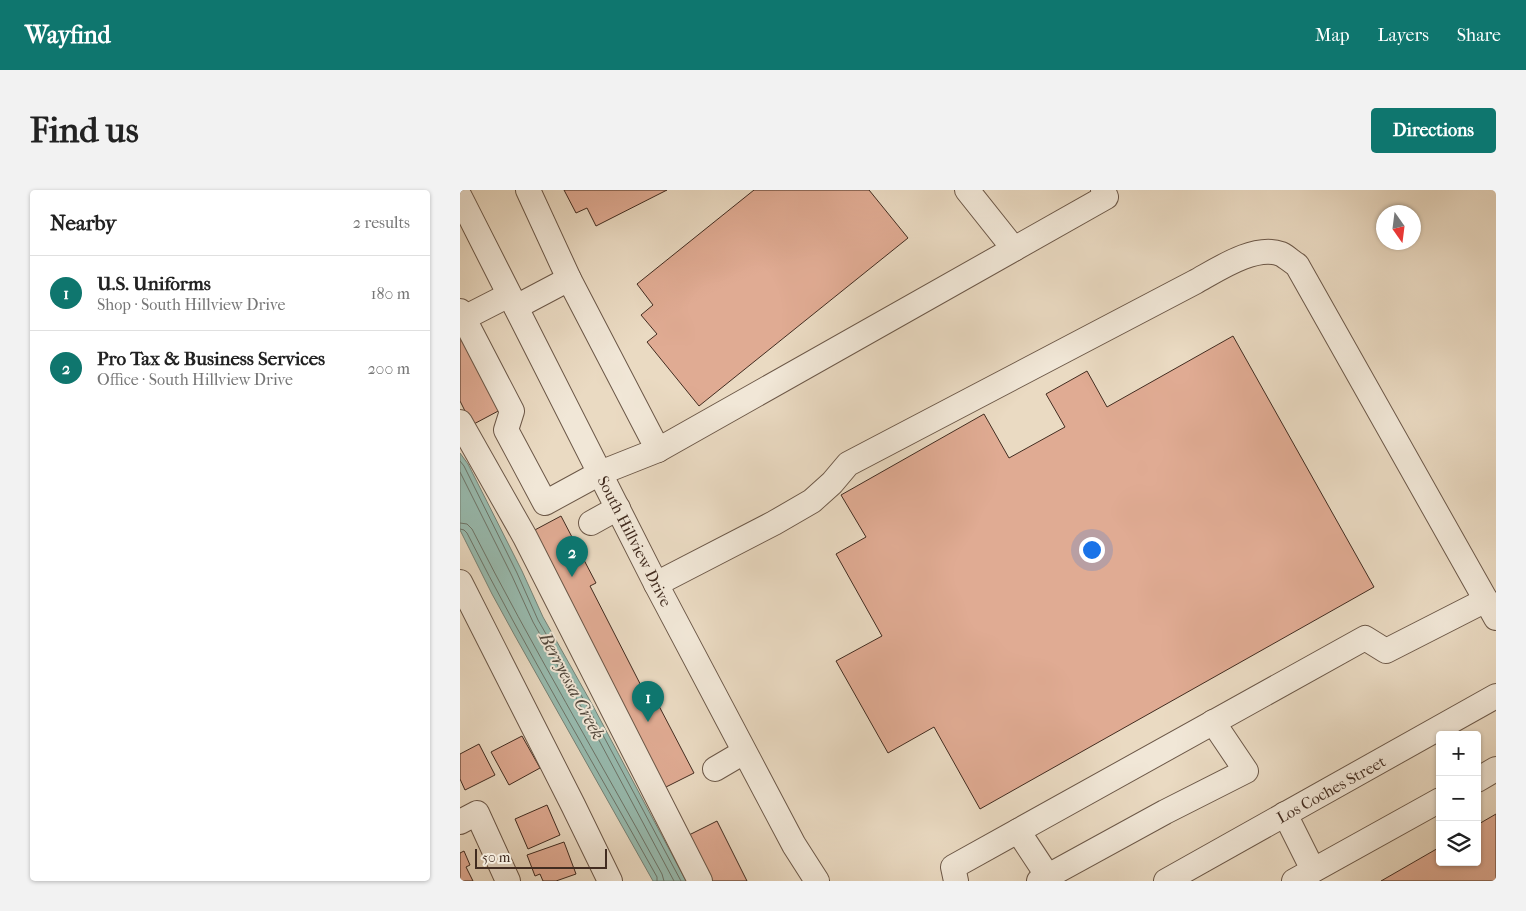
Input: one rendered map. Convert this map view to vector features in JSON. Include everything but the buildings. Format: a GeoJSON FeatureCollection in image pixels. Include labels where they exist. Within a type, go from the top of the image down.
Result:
{"type":"FeatureCollection","features":[{"type":"Feature","properties":{"kind":"street"},"geometry":{"type":"LineString","coordinates":[[528,190],[569,279],[658,450]]}},
{"type":"Feature","properties":{"kind":"street"},"geometry":{"type":"LineString","coordinates":[[967,190],[1014,249]]}},
{"type":"Feature","properties":{"kind":"street"},"geometry":{"type":"LineString","coordinates":[[569,279],[513,301],[462,315],[512,412],[506,430],[545,503],[600,473],[658,450],[1106,197],[1103,190]]}},
{"type":"Feature","properties":{"kind":"street","name":"South Hillview Drive"},"geometry":{"type":"LineString","coordinates":[[460,197],[656,584],[794,845],[817,881]]}},
{"type":"Feature","properties":{"kind":"street"},"geometry":{"type":"LineString","coordinates":[[656,584],[774,523],[812,501],[832,483],[848,464],[1236,260],[1263,252],[1281,254],[1297,265],[1491,609],[1386,651],[1365,638],[952,868],[956,881]]}},
{"type":"Feature","properties":{"kind":"street"},"geometry":{"type":"LineString","coordinates":[[460,422],[524,537],[700,881]]}},
{"type":"Feature","properties":{"kind":"street"},"geometry":{"type":"LineString","coordinates":[[591,523],[618,508]]}},
{"type":"Feature","properties":{"kind":"street"},"geometry":{"type":"LineString","coordinates":[[460,582],[610,881]]}},
{"type":"Feature","properties":{"kind":"street","name":"Los Coches Street"},"geometry":{"type":"LineString","coordinates":[[1166,881],[1496,696]]}},
{"type":"Feature","properties":{"kind":"street"},"geometry":{"type":"LineString","coordinates":[[1018,831],[1046,879],[1165,812],[1246,771],[1213,722]]}},
{"type":"Feature","properties":{"kind":"street"},"geometry":{"type":"LineString","coordinates":[[716,769],[744,752]]}},
{"type":"Feature","properties":{"kind":"street"},"geometry":{"type":"LineString","coordinates":[[1481,778],[1496,769]]}},
{"type":"Feature","properties":{"kind":"street"},"geometry":{"type":"LineString","coordinates":[[1285,814],[1304,876],[1436,802]]}},
{"type":"Feature","properties":{"kind":"street"},"geometry":{"type":"LineString","coordinates":[[460,822],[477,813],[508,881]]}},
{"type":"Feature","properties":{"kind":"water","name":"Berryessa Creek"},"geometry":{"type":"Polygon","coordinates":[[[460,453],[468,464],[543,617],[593,706],[686,881],[653,881],[492,594],[460,530],[460,453]]]}},
{"type":"Feature","properties":{"kind":"place","name":"Pro Tax & Business Services"},"geometry":{"type":"Point","coordinates":[572,577]}},
{"type":"Feature","properties":{"kind":"place","name":"U.S. Uniforms"},"geometry":{"type":"Point","coordinates":[648,722]}}]}
